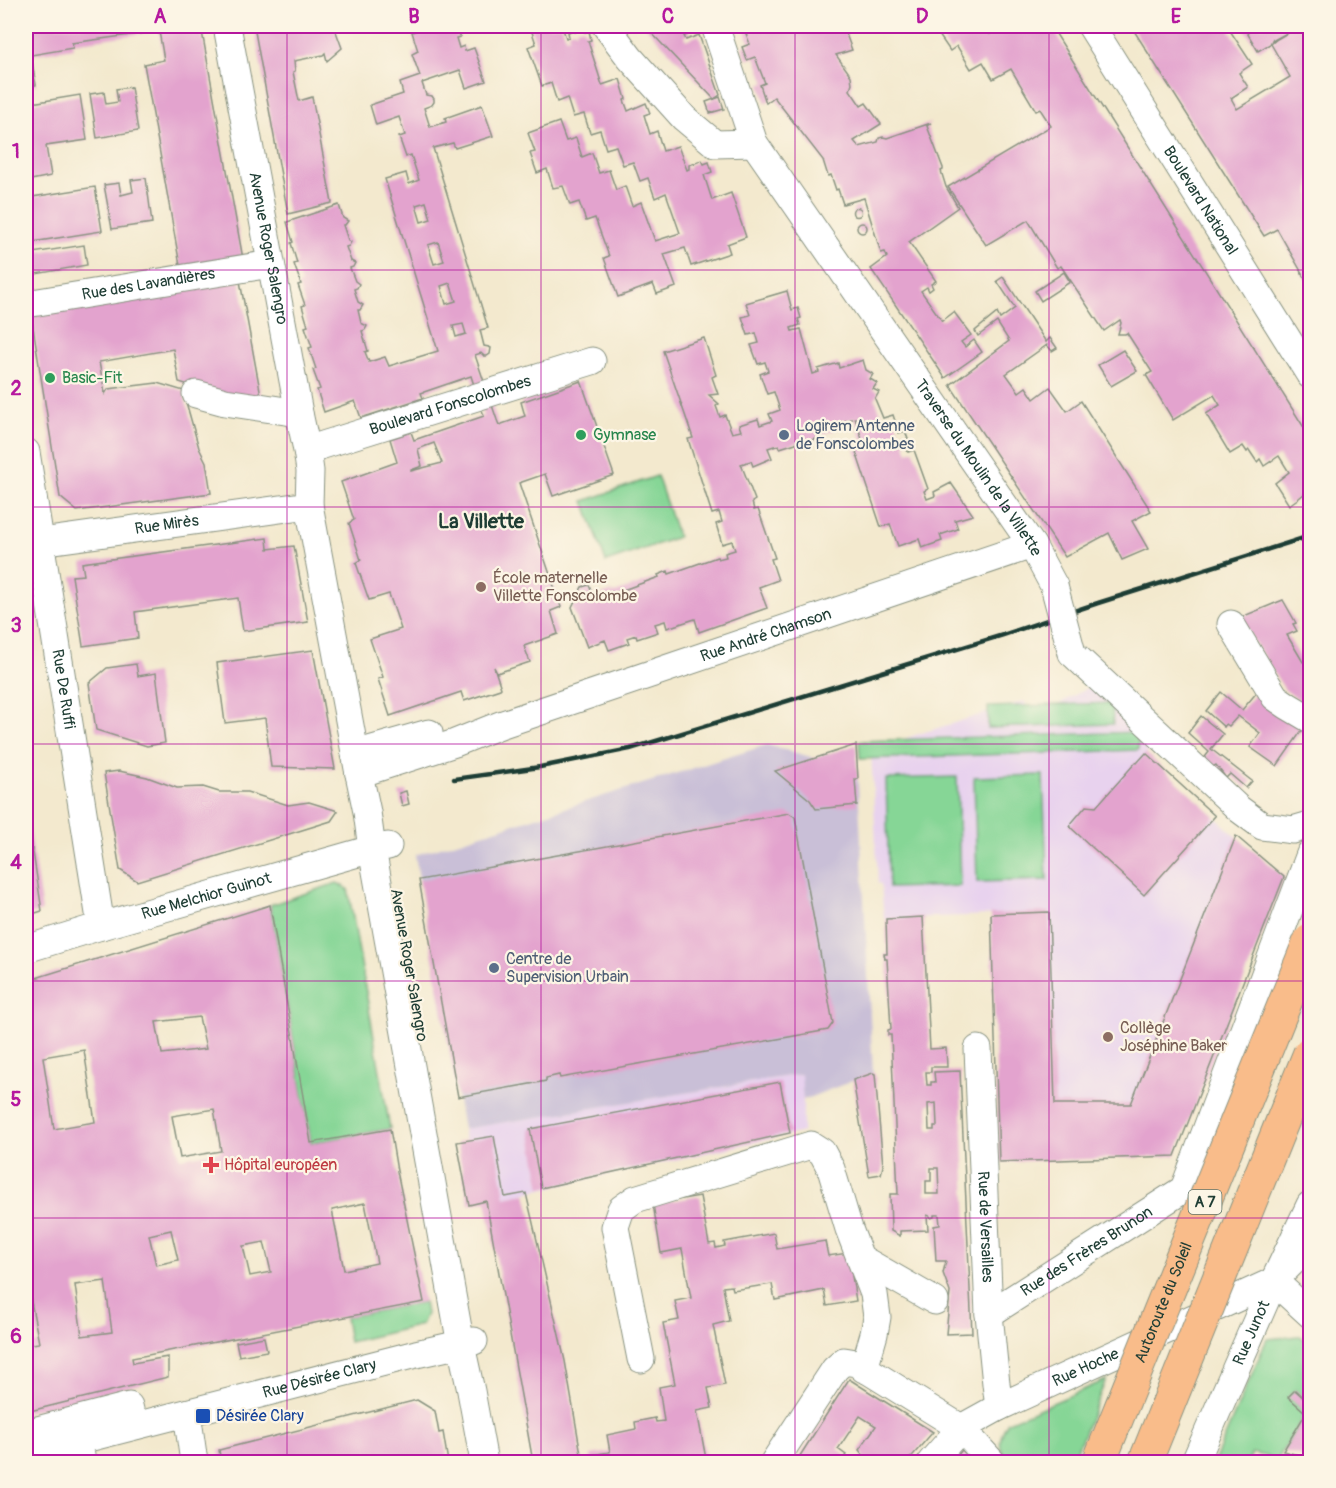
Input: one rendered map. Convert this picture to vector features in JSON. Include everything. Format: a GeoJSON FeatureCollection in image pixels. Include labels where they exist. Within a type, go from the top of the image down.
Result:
{"type":"FeatureCollection","features":[{"type":"Feature","properties":{"kind":"highway","name":"Autoroute du Soleil"},"geometry":{"type":"LineString","coordinates":[[1099,1462],[1311,941]]}},
{"type":"Feature","properties":{"kind":"highway","name":"A 7"},"geometry":{"type":"LineString","coordinates":[[1145,1462],[1311,1053]]}},
{"type":"Feature","properties":{"kind":"street","name":"Avenue Roger Salengro"},"geometry":{"type":"LineString","coordinates":[[227,26],[299,413],[309,460],[325,499],[364,762],[367,812],[380,848],[468,1343],[484,1462]]}},
{"type":"Feature","properties":{"kind":"street"},"geometry":{"type":"LineString","coordinates":[[606,26],[630,58],[684,118],[715,144],[754,143]]}},
{"type":"Feature","properties":{"kind":"street","name":"Traverse du Moulin de la Villette"},"geometry":{"type":"LineString","coordinates":[[715,26],[754,143],[1032,545],[1054,586],[1072,652],[1239,809],[1262,826],[1293,830],[1311,825]]}},
{"type":"Feature","properties":{"kind":"street","name":"Boulevard National"},"geometry":{"type":"LineString","coordinates":[[1091,26],[1311,375]]}},
{"type":"Feature","properties":{"kind":"street","name":"Rue des Lavandières"},"geometry":{"type":"LineString","coordinates":[[26,304],[271,264]]}},
{"type":"Feature","properties":{"kind":"street","name":"Boulevard Fonscolombes"},"geometry":{"type":"LineString","coordinates":[[309,460],[592,361]]}},
{"type":"Feature","properties":{"kind":"street"},"geometry":{"type":"LineString","coordinates":[[196,394],[225,402],[299,413]]}},
{"type":"Feature","properties":{"kind":"street","name":"Rue De Ruffi"},"geometry":{"type":"LineString","coordinates":[[26,452],[33,543],[101,926]]}},
{"type":"Feature","properties":{"kind":"street","name":"Avenue Roger Salengro"},"geometry":{"type":"LineString","coordinates":[[309,460],[309,505],[364,762]]}},
{"type":"Feature","properties":{"kind":"street","name":"Rue Mirès"},"geometry":{"type":"LineString","coordinates":[[33,543],[309,505]]}},
{"type":"Feature","properties":{"kind":"street","name":"Rue André Chamson"},"geometry":{"type":"LineString","coordinates":[[364,762],[465,722],[500,725],[1032,545]]}},
{"type":"Feature","properties":{"kind":"street"},"geometry":{"type":"LineString","coordinates":[[1231,624],[1275,696],[1311,719]]}},
{"type":"Feature","properties":{"kind":"street","name":"Rue Melchior Guinot"},"geometry":{"type":"LineString","coordinates":[[26,950],[101,926],[380,848]]}},
{"type":"Feature","properties":{"kind":"street","name":"Rue des Frères Brunon"},"geometry":{"type":"LineString","coordinates":[[989,1314],[1184,1189],[1311,854]]}},
{"type":"Feature","properties":{"kind":"street","name":"Rue de Versailles"},"geometry":{"type":"LineString","coordinates":[[978,1049],[989,1314],[999,1407]]}},
{"type":"Feature","properties":{"kind":"street"},"geometry":{"type":"LineString","coordinates":[[641,1359],[615,1227],[621,1209],[635,1199],[811,1145],[822,1152],[831,1169],[849,1229],[874,1294],[878,1317],[864,1369]]}},
{"type":"Feature","properties":{"kind":"street","name":"Rue Junot"},"geometry":{"type":"LineString","coordinates":[[1196,1462],[1274,1281],[1311,1205]]}},
{"type":"Feature","properties":{"kind":"street","name":"Rue Hoche"},"geometry":{"type":"LineString","coordinates":[[931,1462],[961,1428],[999,1407],[1274,1281],[1293,1264],[1302,1252],[1311,1250]]}},
{"type":"Feature","properties":{"kind":"street"},"geometry":{"type":"LineString","coordinates":[[860,1258],[935,1300]]}},
{"type":"Feature","properties":{"kind":"street"},"geometry":{"type":"LineString","coordinates":[[1274,1281],[1311,1314]]}},
{"type":"Feature","properties":{"kind":"street","name":"Avenue Roger Salengro"},"geometry":{"type":"LineString","coordinates":[[468,1343],[497,1462]]}},
{"type":"Feature","properties":{"kind":"street","name":"Rue Désirée Clary"},"geometry":{"type":"LineString","coordinates":[[26,1454],[76,1451],[134,1426],[416,1354],[468,1343]]}},
{"type":"Feature","properties":{"kind":"street"},"geometry":{"type":"LineString","coordinates":[[774,1462],[835,1370],[844,1361],[856,1363],[961,1428],[992,1462]]}},
{"type":"Feature","properties":{"kind":"street"},"geometry":{"type":"LineString","coordinates":[[26,1433],[129,1406],[134,1426]]}},
{"type":"Feature","properties":{"kind":"street"},"geometry":{"type":"LineString","coordinates":[[187,1413],[194,1462]]}},
{"type":"Feature","properties":{"kind":"shaded area","name":"Collège Joséphine Baker"},"geometry":{"type":"Polygon","coordinates":[[[1096,683],[1158,740],[1146,754],[1284,877],[1175,1156],[999,1162],[991,915],[884,919],[881,884],[878,883],[871,749],[1024,701],[1034,718],[1096,683]]]}},
{"type":"Feature","properties":{"kind":"shaded area"},"geometry":{"type":"Polygon","coordinates":[[[767,745],[812,759],[856,745],[873,1073],[803,1100],[801,1074],[463,1129],[415,855],[767,745]]]}},
{"type":"Feature","properties":{"kind":"shaded area"},"geometry":{"type":"Polygon","coordinates":[[[802,1074],[803,1132],[469,1205],[457,1142],[465,1141],[463,1129],[802,1074]]]}},
{"type":"Feature","properties":{"kind":"green space"},"geometry":{"type":"Polygon","coordinates":[[[657,476],[678,537],[606,562],[584,501],[657,476]]]}},
{"type":"Feature","properties":{"kind":"green space"},"geometry":{"type":"Polygon","coordinates":[[[1112,703],[1113,724],[988,728],[988,707],[1112,703]]]}},
{"type":"Feature","properties":{"kind":"green space"},"geometry":{"type":"Polygon","coordinates":[[[1138,732],[1138,750],[860,759],[859,741],[1138,732]]]}},
{"type":"Feature","properties":{"kind":"green space"},"geometry":{"type":"Polygon","coordinates":[[[1043,775],[1047,880],[977,882],[974,777],[1043,775]]]}},
{"type":"Feature","properties":{"kind":"green space"},"geometry":{"type":"Polygon","coordinates":[[[957,777],[960,886],[889,888],[886,779],[957,777]]]}},
{"type":"Feature","properties":{"kind":"green space"},"geometry":{"type":"Polygon","coordinates":[[[337,883],[348,889],[390,1129],[311,1143],[270,905],[337,883]]]}},
{"type":"Feature","properties":{"kind":"green space"},"geometry":{"type":"Polygon","coordinates":[[[424,1302],[426,1314],[421,1325],[349,1342],[345,1317],[424,1302]]]}},
{"type":"Feature","properties":{"kind":"green space"},"geometry":{"type":"Polygon","coordinates":[[[1300,1336],[1310,1344],[1310,1404],[1295,1390],[1289,1397],[1306,1413],[1278,1459],[1252,1453],[1248,1462],[1214,1462],[1267,1339],[1300,1336]]]}},
{"type":"Feature","properties":{"kind":"green space"},"geometry":{"type":"Polygon","coordinates":[[[1106,1380],[1072,1462],[1009,1462],[1002,1452],[1000,1443],[1008,1422],[1106,1380]]]}},
{"type":"Feature","properties":{"kind":"building"},"geometry":{"type":"Polygon","coordinates":[[[26,26],[201,26],[243,259],[181,271],[144,64],[164,60],[159,31],[72,43],[73,48],[31,55],[36,85],[26,87],[26,26]]]}},
{"type":"Feature","properties":{"kind":"building"},"geometry":{"type":"Polygon","coordinates":[[[254,26],[334,26],[342,48],[327,61],[325,53],[294,61],[295,71],[293,72],[299,101],[312,97],[332,203],[288,214],[254,26]]]}},
{"type":"Feature","properties":{"kind":"building"},"geometry":{"type":"Polygon","coordinates":[[[427,26],[456,26],[460,37],[456,38],[459,48],[464,46],[465,51],[474,48],[486,81],[466,88],[460,70],[422,83],[426,95],[434,99],[432,105],[424,108],[430,127],[446,122],[445,118],[482,105],[493,136],[455,148],[453,143],[433,148],[488,328],[480,330],[484,346],[491,348],[490,354],[475,355],[499,425],[525,416],[521,402],[581,381],[614,475],[553,496],[545,474],[519,483],[561,607],[551,611],[558,634],[524,646],[530,662],[497,673],[494,667],[500,689],[464,701],[461,692],[390,716],[378,679],[383,677],[370,639],[401,629],[389,594],[369,600],[356,563],[361,560],[349,523],[354,520],[341,482],[397,462],[390,439],[411,432],[414,440],[484,416],[471,376],[421,393],[423,398],[361,418],[355,401],[324,412],[317,390],[320,389],[313,370],[316,369],[309,348],[312,347],[305,327],[308,326],[302,306],[305,305],[298,285],[301,284],[294,264],[297,263],[287,222],[339,205],[343,218],[348,221],[343,225],[348,240],[351,242],[346,247],[351,261],[355,263],[350,268],[355,281],[359,284],[354,289],[358,302],[363,305],[358,310],[361,323],[367,326],[362,331],[369,362],[385,357],[389,366],[438,351],[385,179],[406,173],[409,184],[419,180],[411,155],[406,157],[399,137],[405,135],[399,117],[376,125],[370,105],[403,94],[400,83],[420,76],[412,54],[418,51],[412,32],[427,26]],[[426,202],[416,205],[421,222],[431,219],[426,202]],[[438,242],[428,245],[434,264],[444,261],[438,242]],[[450,283],[441,286],[446,304],[456,301],[450,283]],[[463,324],[453,326],[456,337],[466,334],[463,324]],[[434,443],[418,449],[422,466],[411,471],[442,463],[434,443]]]}},
{"type":"Feature","properties":{"kind":"building"},"geometry":{"type":"Polygon","coordinates":[[[530,26],[562,26],[566,38],[569,37],[568,32],[574,30],[575,32],[576,29],[583,27],[585,32],[589,31],[591,40],[588,41],[602,85],[620,79],[628,111],[646,103],[650,113],[644,115],[650,134],[657,131],[663,151],[678,146],[687,170],[689,165],[698,161],[702,160],[704,164],[709,162],[712,172],[704,175],[712,200],[731,193],[746,237],[727,244],[730,253],[691,266],[685,248],[664,254],[676,287],[657,294],[653,284],[618,297],[604,258],[609,256],[595,218],[586,221],[579,202],[570,205],[563,186],[553,188],[547,169],[537,173],[530,153],[535,152],[528,133],[559,122],[566,141],[576,138],[582,157],[592,153],[599,173],[609,170],[616,190],[625,186],[632,206],[641,202],[655,241],[680,233],[666,193],[655,198],[648,178],[640,181],[633,162],[623,165],[616,146],[606,149],[600,130],[590,133],[584,114],[573,117],[567,98],[557,102],[551,83],[542,86],[528,47],[536,44],[530,26]]]}},
{"type":"Feature","properties":{"kind":"building"},"geometry":{"type":"Polygon","coordinates":[[[645,26],[687,26],[690,34],[684,36],[686,40],[699,35],[720,95],[714,99],[645,26]]]}},
{"type":"Feature","properties":{"kind":"building"},"geometry":{"type":"Polygon","coordinates":[[[743,26],[843,26],[852,50],[836,55],[851,76],[850,90],[861,106],[866,103],[881,124],[854,141],[859,147],[878,142],[879,138],[887,138],[931,123],[927,126],[943,168],[941,171],[946,187],[958,207],[909,242],[936,281],[931,284],[933,288],[929,291],[927,287],[921,291],[942,321],[954,312],[971,335],[961,342],[965,347],[974,340],[982,352],[945,378],[871,269],[887,257],[885,252],[881,253],[864,198],[843,204],[831,175],[828,176],[823,160],[774,97],[766,103],[760,85],[765,83],[755,57],[747,60],[742,47],[750,44],[743,26]]]}},
{"type":"Feature","properties":{"kind":"building"},"geometry":{"type":"Polygon","coordinates":[[[942,26],[985,26],[990,34],[996,29],[993,26],[1051,26],[1310,437],[1310,489],[1299,498],[1289,505],[1275,483],[1289,472],[1279,456],[1264,466],[1260,459],[1257,462],[1249,450],[1247,452],[1243,446],[1230,454],[1206,414],[1220,405],[1214,395],[1173,420],[1146,375],[1152,372],[1127,333],[1118,334],[1120,320],[1104,331],[1061,266],[1057,268],[1028,220],[986,245],[948,187],[1051,126],[1040,109],[1036,111],[1011,69],[993,79],[983,62],[971,69],[957,46],[950,51],[935,29],[942,26]]]}},
{"type":"Feature","properties":{"kind":"building"},"geometry":{"type":"Polygon","coordinates":[[[1131,26],[1227,26],[1252,64],[1239,73],[1248,87],[1231,98],[1237,109],[1290,77],[1271,44],[1296,28],[1272,41],[1273,38],[1270,44],[1258,51],[1243,26],[1310,26],[1310,287],[1277,229],[1264,236],[1131,26]]]}},
{"type":"Feature","properties":{"kind":"building"},"geometry":{"type":"Polygon","coordinates":[[[131,87],[138,131],[97,138],[90,94],[104,92],[106,104],[118,102],[116,89],[131,87]]]}},
{"type":"Feature","properties":{"kind":"building"},"geometry":{"type":"Polygon","coordinates":[[[80,95],[87,140],[46,146],[51,176],[26,181],[26,104],[80,95]]]}},
{"type":"Feature","properties":{"kind":"building"},"geometry":{"type":"Polygon","coordinates":[[[720,97],[724,109],[710,113],[706,102],[720,97]]]}},
{"type":"Feature","properties":{"kind":"building"},"geometry":{"type":"Polygon","coordinates":[[[146,178],[152,223],[112,229],[104,185],[119,183],[121,195],[133,192],[131,180],[146,178]]]}},
{"type":"Feature","properties":{"kind":"building"},"geometry":{"type":"Polygon","coordinates":[[[95,187],[102,231],[26,243],[26,198],[95,187]]]}},
{"type":"Feature","properties":{"kind":"building"},"geometry":{"type":"Polygon","coordinates":[[[857,207],[862,212],[857,217],[852,212],[857,207]]]}},
{"type":"Feature","properties":{"kind":"building"},"geometry":{"type":"Polygon","coordinates":[[[862,223],[867,228],[862,233],[857,228],[862,223]]]}},
{"type":"Feature","properties":{"kind":"building"},"geometry":{"type":"Polygon","coordinates":[[[84,245],[87,265],[36,274],[32,253],[84,245]]]}},
{"type":"Feature","properties":{"kind":"building"},"geometry":{"type":"Polygon","coordinates":[[[1064,272],[1070,282],[1041,301],[1035,291],[1064,272]]]}},
{"type":"Feature","properties":{"kind":"building"},"geometry":{"type":"Polygon","coordinates":[[[1003,277],[1046,342],[1050,338],[1057,348],[1052,351],[1047,345],[1006,374],[1019,392],[1026,387],[1034,399],[1050,387],[1067,411],[1081,401],[1151,511],[1132,521],[1148,549],[1122,560],[1109,533],[1065,557],[950,385],[1009,341],[997,322],[978,336],[975,331],[997,313],[1000,319],[1015,308],[997,281],[1003,277]]]}},
{"type":"Feature","properties":{"kind":"building"},"geometry":{"type":"Polygon","coordinates":[[[240,281],[262,401],[229,397],[179,382],[173,349],[99,362],[105,394],[108,389],[157,383],[184,391],[199,448],[206,462],[211,493],[77,511],[60,497],[31,314],[240,281]]]}},
{"type":"Feature","properties":{"kind":"building"},"geometry":{"type":"Polygon","coordinates":[[[787,291],[792,310],[798,308],[801,318],[798,319],[800,325],[791,328],[792,331],[801,329],[813,374],[819,372],[818,369],[838,363],[839,368],[863,360],[866,370],[873,374],[870,379],[877,383],[873,389],[879,392],[875,399],[883,418],[893,415],[899,433],[905,431],[909,442],[904,443],[908,452],[914,450],[928,489],[924,491],[927,499],[935,496],[934,492],[951,483],[973,515],[955,520],[958,529],[940,535],[942,541],[922,548],[919,539],[898,546],[890,524],[881,527],[855,449],[864,445],[855,418],[836,424],[838,429],[819,435],[819,438],[780,448],[779,445],[768,448],[772,458],[753,466],[751,461],[741,464],[755,500],[752,502],[754,510],[758,509],[775,558],[771,559],[778,580],[759,587],[767,608],[699,632],[695,619],[667,628],[665,621],[655,624],[658,632],[637,639],[636,635],[627,638],[629,643],[609,650],[605,640],[587,647],[572,607],[582,587],[589,585],[595,600],[602,598],[601,595],[611,592],[612,594],[659,577],[658,575],[668,571],[669,574],[717,557],[718,559],[726,557],[725,553],[735,550],[732,541],[722,544],[716,524],[722,522],[719,512],[712,514],[688,439],[693,438],[663,351],[704,338],[716,375],[712,377],[718,394],[709,395],[719,404],[716,406],[720,417],[725,415],[732,433],[741,431],[739,425],[758,419],[760,425],[772,421],[769,414],[780,410],[774,392],[767,394],[760,374],[768,371],[765,362],[758,364],[751,345],[759,343],[756,333],[748,335],[742,317],[750,315],[746,303],[787,291]]]}},
{"type":"Feature","properties":{"kind":"building"},"geometry":{"type":"Polygon","coordinates":[[[1123,350],[1137,371],[1111,386],[1098,365],[1123,350]]]}},
{"type":"Feature","properties":{"kind":"building"},"geometry":{"type":"Polygon","coordinates":[[[267,538],[268,549],[294,546],[308,622],[243,631],[238,598],[135,612],[138,638],[83,646],[72,576],[84,575],[82,563],[267,538]]]}},
{"type":"Feature","properties":{"kind":"building"},"geometry":{"type":"Polygon","coordinates":[[[1283,600],[1296,623],[1293,624],[1297,631],[1287,635],[1303,662],[1310,659],[1310,698],[1302,702],[1285,690],[1239,618],[1283,600]]]}},
{"type":"Feature","properties":{"kind":"building"},"geometry":{"type":"Polygon","coordinates":[[[313,650],[335,769],[271,767],[265,718],[225,723],[217,663],[313,650]]]}},
{"type":"Feature","properties":{"kind":"building"},"geometry":{"type":"Polygon","coordinates":[[[136,664],[138,676],[156,673],[165,743],[147,746],[96,730],[89,683],[107,668],[136,664]]]}},
{"type":"Feature","properties":{"kind":"building"},"geometry":{"type":"Polygon","coordinates":[[[1258,691],[1305,726],[1277,766],[1250,747],[1260,733],[1238,716],[1229,726],[1226,724],[1224,727],[1206,711],[1221,692],[1242,710],[1258,691]]]}},
{"type":"Feature","properties":{"kind":"building"},"geometry":{"type":"Polygon","coordinates":[[[1201,716],[1223,734],[1211,749],[1252,781],[1246,788],[1230,774],[1226,778],[1216,765],[1208,770],[1202,761],[1209,752],[1188,733],[1201,716]]]}},
{"type":"Feature","properties":{"kind":"building"},"geometry":{"type":"Polygon","coordinates":[[[856,745],[857,805],[816,809],[810,800],[775,771],[856,745]]]}},
{"type":"Feature","properties":{"kind":"building"},"geometry":{"type":"Polygon","coordinates":[[[1146,753],[1215,816],[1144,895],[1069,826],[1086,806],[1096,807],[1146,753]]]}},
{"type":"Feature","properties":{"kind":"building"},"geometry":{"type":"Polygon","coordinates":[[[119,771],[147,777],[177,788],[203,787],[219,792],[247,792],[288,805],[309,802],[338,811],[331,821],[137,881],[120,870],[104,773],[119,771]]]}},
{"type":"Feature","properties":{"kind":"building"},"geometry":{"type":"Polygon","coordinates":[[[406,791],[409,804],[402,806],[399,793],[406,791]]]}},
{"type":"Feature","properties":{"kind":"building"},"geometry":{"type":"Polygon","coordinates":[[[26,813],[42,911],[26,916],[26,813]]]}},
{"type":"Feature","properties":{"kind":"building"},"geometry":{"type":"Polygon","coordinates":[[[789,813],[795,817],[833,1023],[828,1030],[560,1078],[559,1075],[546,1078],[546,1081],[458,1097],[419,880],[789,813]]]}},
{"type":"Feature","properties":{"kind":"building"},"geometry":{"type":"Polygon","coordinates":[[[1236,836],[1284,877],[1175,1156],[999,1162],[991,914],[1049,912],[1055,1104],[1131,1104],[1236,836]]]}},
{"type":"Feature","properties":{"kind":"building","name":"Hôpital européen"},"geometry":{"type":"Polygon","coordinates":[[[270,905],[311,1143],[390,1129],[424,1302],[132,1358],[133,1363],[168,1357],[168,1377],[26,1412],[26,1345],[39,1343],[29,1291],[26,1292],[26,981],[270,905]],[[199,1017],[156,1022],[162,1054],[206,1049],[199,1017]],[[84,1050],[43,1057],[54,1129],[95,1122],[84,1050]],[[214,1109],[172,1116],[180,1158],[221,1151],[214,1109]],[[365,1203],[332,1210],[344,1270],[377,1263],[365,1203]],[[171,1230],[149,1235],[156,1265],[178,1260],[171,1230]],[[264,1242],[243,1246],[250,1276],[271,1272],[264,1242]],[[105,1281],[75,1285],[82,1336],[112,1332],[105,1281]]]}},
{"type":"Feature","properties":{"kind":"building"},"geometry":{"type":"Polygon","coordinates":[[[923,917],[930,1049],[946,1048],[947,1067],[931,1067],[931,1072],[926,1072],[927,1085],[935,1082],[934,1072],[960,1071],[972,1333],[946,1334],[950,1292],[943,1273],[946,1261],[936,1261],[934,1226],[940,1225],[939,1215],[931,1218],[927,1215],[928,1230],[900,1231],[900,1236],[891,1231],[890,1194],[898,1194],[891,1035],[888,1035],[888,1030],[891,1029],[887,959],[884,954],[887,954],[886,919],[923,917]],[[936,1103],[928,1104],[929,1130],[934,1130],[934,1126],[937,1126],[936,1103]],[[931,1168],[931,1181],[926,1181],[926,1194],[939,1194],[938,1168],[931,1168]]]}},
{"type":"Feature","properties":{"kind":"building"},"geometry":{"type":"Polygon","coordinates":[[[875,1074],[883,1166],[881,1174],[869,1176],[853,1080],[875,1074]]]}},
{"type":"Feature","properties":{"kind":"building"},"geometry":{"type":"Polygon","coordinates":[[[780,1082],[790,1133],[541,1188],[530,1129],[780,1082]]]}},
{"type":"Feature","properties":{"kind":"building"},"geometry":{"type":"Polygon","coordinates":[[[494,1136],[505,1197],[526,1193],[565,1361],[582,1460],[591,1459],[591,1455],[610,1452],[607,1435],[636,1429],[635,1422],[655,1418],[656,1422],[664,1421],[659,1387],[675,1384],[663,1323],[679,1320],[675,1301],[691,1298],[682,1249],[661,1253],[653,1204],[700,1196],[709,1244],[715,1243],[716,1248],[725,1246],[724,1242],[774,1233],[777,1249],[825,1241],[828,1256],[848,1253],[855,1276],[852,1276],[856,1301],[827,1306],[824,1290],[775,1300],[772,1284],[733,1290],[732,1286],[723,1287],[729,1321],[713,1325],[725,1385],[708,1388],[712,1408],[697,1411],[706,1459],[688,1462],[533,1462],[486,1201],[469,1205],[457,1142],[494,1136]]]}},
{"type":"Feature","properties":{"kind":"building"},"geometry":{"type":"Polygon","coordinates":[[[264,1337],[267,1351],[239,1356],[236,1342],[264,1337]]]}},
{"type":"Feature","properties":{"kind":"building"},"geometry":{"type":"Polygon","coordinates":[[[849,1379],[933,1432],[907,1462],[859,1462],[864,1456],[859,1450],[876,1426],[860,1416],[838,1449],[846,1455],[841,1462],[796,1462],[849,1379]]]}},
{"type":"Feature","properties":{"kind":"building"},"geometry":{"type":"Polygon","coordinates":[[[1295,1390],[1310,1404],[1308,1414],[1310,1417],[1310,1462],[1298,1455],[1283,1451],[1306,1413],[1288,1397],[1295,1390]]]}},
{"type":"Feature","properties":{"kind":"building"},"geometry":{"type":"Polygon","coordinates":[[[417,1400],[435,1411],[439,1433],[443,1432],[448,1462],[404,1462],[403,1460],[221,1462],[219,1450],[417,1400]]]}},
{"type":"Feature","properties":{"kind":"building"},"geometry":{"type":"Polygon","coordinates":[[[962,1450],[973,1462],[952,1462],[962,1450]]]}},
{"type":"Feature","properties":{"kind":"railway"},"geometry":{"type":"LineString","coordinates":[[454,779],[540,767],[630,749],[1003,635],[1310,536]]}},
{"type":"Feature","properties":{"kind":"place","name":"Basic-Fit"},"geometry":{"type":"Point","coordinates":[50,378]}},
{"type":"Feature","properties":{"kind":"place","name":"Gymnase"},"geometry":{"type":"Point","coordinates":[581,435]}},
{"type":"Feature","properties":{"kind":"place","name":"Logirem Antenne de Fonscolombes"},"geometry":{"type":"Point","coordinates":[784,435]}},
{"type":"Feature","properties":{"kind":"place","name":"École maternelle Villette Fonscolombe"},"geometry":{"type":"Point","coordinates":[481,587]}},
{"type":"Feature","properties":{"kind":"place","name":"Centre de Supervision Urbain"},"geometry":{"type":"Point","coordinates":[494,968]}},
{"type":"Feature","properties":{"kind":"place","name":"Collège Joséphine Baker"},"geometry":{"type":"Point","coordinates":[1108,1037]}},
{"type":"Feature","properties":{"kind":"place","name":"Hôpital européen"},"geometry":{"type":"Point","coordinates":[211,1165]}},
{"type":"Feature","properties":{"kind":"place","name":"Désirée Clary"},"geometry":{"type":"Point","coordinates":[203,1416]}},
{"type":"Feature","properties":{"kind":"district","name":"La Villette"},"geometry":{"type":"Point","coordinates":[481,521]}}]}
